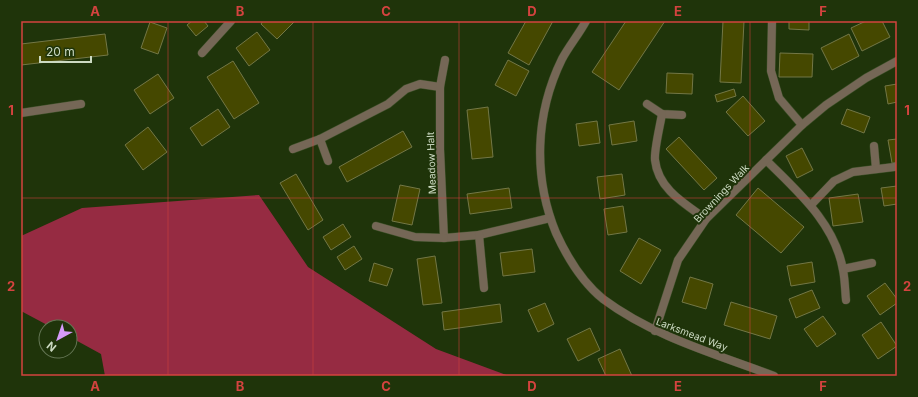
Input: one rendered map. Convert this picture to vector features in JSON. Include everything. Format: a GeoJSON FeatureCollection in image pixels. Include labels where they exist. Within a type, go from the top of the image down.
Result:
{"type":"FeatureCollection","features":[{"type":"Feature","properties":{"kind":"street"},"geometry":{"type":"LineString","coordinates":[[202,53],[231,21]]}},
{"type":"Feature","properties":{"kind":"street","name":"Larksmead Way"},"geometry":{"type":"LineString","coordinates":[[586,21],[562,59],[547,100],[539,156],[542,187],[550,218],[564,251],[580,274],[602,298],[655,331],[774,376]]}},
{"type":"Feature","properties":{"kind":"street"},"geometry":{"type":"LineString","coordinates":[[772,21],[770,71],[779,98],[802,125]]}},
{"type":"Feature","properties":{"kind":"street","name":"Meadow Halt"},"geometry":{"type":"LineString","coordinates":[[444,238],[440,149],[440,87],[445,60]]}},
{"type":"Feature","properties":{"kind":"street","name":"Brownings Walk"},"geometry":{"type":"LineString","coordinates":[[655,331],[678,260],[706,219],[802,125],[826,104],[866,78],[897,61]]}},
{"type":"Feature","properties":{"kind":"street"},"geometry":{"type":"LineString","coordinates":[[293,149],[320,139],[388,104],[406,89],[420,84],[440,87]]}},
{"type":"Feature","properties":{"kind":"street"},"geometry":{"type":"LineString","coordinates":[[21,113],[82,104]]}},
{"type":"Feature","properties":{"kind":"street"},"geometry":{"type":"LineString","coordinates":[[647,104],[662,114],[682,115]]}},
{"type":"Feature","properties":{"kind":"street"},"geometry":{"type":"LineString","coordinates":[[662,114],[655,160],[664,183],[675,197],[706,219]]}},
{"type":"Feature","properties":{"kind":"street"},"geometry":{"type":"LineString","coordinates":[[320,139],[328,161]]}},
{"type":"Feature","properties":{"kind":"street"},"geometry":{"type":"LineString","coordinates":[[874,146],[876,169]]}},
{"type":"Feature","properties":{"kind":"street"},"geometry":{"type":"LineString","coordinates":[[766,160],[811,205],[832,236],[843,269],[846,300]]}},
{"type":"Feature","properties":{"kind":"street"},"geometry":{"type":"LineString","coordinates":[[811,205],[834,181],[852,172],[894,168]]}},
{"type":"Feature","properties":{"kind":"street"},"geometry":{"type":"LineString","coordinates":[[376,226],[415,237],[444,238],[479,235],[550,218]]}},
{"type":"Feature","properties":{"kind":"street"},"geometry":{"type":"LineString","coordinates":[[479,235],[484,288]]}},
{"type":"Feature","properties":{"kind":"street"},"geometry":{"type":"LineString","coordinates":[[843,269],[872,263]]}},
{"type":"Feature","properties":{"kind":"shaded area"},"geometry":{"type":"Polygon","coordinates":[[[259,195],[308,267],[436,349],[509,376],[105,376],[101,354],[78,341],[78,319],[38,320],[21,311],[21,236],[82,208],[259,195]]]}},
{"type":"Feature","properties":{"kind":"building"},"geometry":{"type":"Polygon","coordinates":[[[192,21],[204,21],[208,26],[196,36],[187,25],[192,21]]]}},
{"type":"Feature","properties":{"kind":"building"},"geometry":{"type":"Polygon","coordinates":[[[263,21],[295,21],[277,39],[261,24],[263,21]]]}},
{"type":"Feature","properties":{"kind":"building"},"geometry":{"type":"Polygon","coordinates":[[[526,21],[553,21],[529,65],[508,53],[526,21]]]}},
{"type":"Feature","properties":{"kind":"building"},"geometry":{"type":"Polygon","coordinates":[[[626,21],[665,21],[619,90],[592,72],[626,21]]]}},
{"type":"Feature","properties":{"kind":"building"},"geometry":{"type":"Polygon","coordinates":[[[723,21],[744,21],[741,83],[720,82],[723,21]]]}},
{"type":"Feature","properties":{"kind":"building"},"geometry":{"type":"Polygon","coordinates":[[[789,21],[809,21],[809,30],[789,29],[789,21]]]}},
{"type":"Feature","properties":{"kind":"building"},"geometry":{"type":"Polygon","coordinates":[[[866,21],[882,21],[890,37],[862,51],[851,28],[866,21]]]}},
{"type":"Feature","properties":{"kind":"building"},"geometry":{"type":"Polygon","coordinates":[[[150,22],[167,28],[158,54],[141,48],[150,22]]]}},
{"type":"Feature","properties":{"kind":"building"},"geometry":{"type":"Polygon","coordinates":[[[257,32],[270,50],[249,66],[236,48],[257,32]]]}},
{"type":"Feature","properties":{"kind":"building"},"geometry":{"type":"Polygon","coordinates":[[[105,34],[108,55],[21,65],[21,44],[105,34]]]}},
{"type":"Feature","properties":{"kind":"building"},"geometry":{"type":"Polygon","coordinates":[[[849,34],[859,56],[832,70],[821,48],[849,34]]]}},
{"type":"Feature","properties":{"kind":"building"},"geometry":{"type":"Polygon","coordinates":[[[780,53],[813,54],[812,77],[779,77],[780,53]]]}},
{"type":"Feature","properties":{"kind":"building"},"geometry":{"type":"Polygon","coordinates":[[[508,60],[529,71],[516,96],[495,85],[508,60]]]}},
{"type":"Feature","properties":{"kind":"building"},"geometry":{"type":"Polygon","coordinates":[[[233,61],[259,103],[234,119],[207,77],[233,61]]]}},
{"type":"Feature","properties":{"kind":"building"},"geometry":{"type":"Polygon","coordinates":[[[667,73],[693,74],[692,94],[666,93],[667,73]]]}},
{"type":"Feature","properties":{"kind":"building"},"geometry":{"type":"Polygon","coordinates":[[[158,74],[174,98],[150,114],[134,90],[158,74]]]}},
{"type":"Feature","properties":{"kind":"building"},"geometry":{"type":"Polygon","coordinates":[[[897,84],[897,102],[888,104],[885,86],[897,84]]]}},
{"type":"Feature","properties":{"kind":"building"},"geometry":{"type":"Polygon","coordinates":[[[734,89],[736,96],[717,102],[715,95],[734,89]]]}},
{"type":"Feature","properties":{"kind":"building"},"geometry":{"type":"Polygon","coordinates":[[[743,96],[765,121],[748,136],[726,112],[743,96]]]}},
{"type":"Feature","properties":{"kind":"building"},"geometry":{"type":"Polygon","coordinates":[[[488,107],[493,157],[472,159],[467,110],[488,107]]]}},
{"type":"Feature","properties":{"kind":"building"},"geometry":{"type":"Polygon","coordinates":[[[218,109],[230,127],[202,146],[190,128],[218,109]]]}},
{"type":"Feature","properties":{"kind":"building"},"geometry":{"type":"Polygon","coordinates":[[[847,109],[870,117],[864,133],[841,124],[847,109]]]}},
{"type":"Feature","properties":{"kind":"building"},"geometry":{"type":"Polygon","coordinates":[[[597,121],[600,143],[579,146],[576,124],[597,121]]]}},
{"type":"Feature","properties":{"kind":"building"},"geometry":{"type":"Polygon","coordinates":[[[634,121],[637,141],[612,145],[609,125],[634,121]]]}},
{"type":"Feature","properties":{"kind":"building"},"geometry":{"type":"Polygon","coordinates":[[[148,127],[167,152],[143,170],[125,145],[148,127]]]}},
{"type":"Feature","properties":{"kind":"building"},"geometry":{"type":"Polygon","coordinates":[[[403,131],[412,147],[347,182],[339,167],[403,131]]]}},
{"type":"Feature","properties":{"kind":"building"},"geometry":{"type":"Polygon","coordinates":[[[679,137],[717,178],[704,190],[666,149],[679,137]]]}},
{"type":"Feature","properties":{"kind":"building"},"geometry":{"type":"Polygon","coordinates":[[[897,139],[897,162],[892,163],[888,140],[897,139]]]}},
{"type":"Feature","properties":{"kind":"building"},"geometry":{"type":"Polygon","coordinates":[[[802,148],[813,170],[797,178],[786,156],[802,148]]]}},
{"type":"Feature","properties":{"kind":"building"},"geometry":{"type":"Polygon","coordinates":[[[296,174],[323,220],[308,230],[280,183],[296,174]]]}},
{"type":"Feature","properties":{"kind":"building"},"geometry":{"type":"Polygon","coordinates":[[[622,174],[625,195],[600,199],[597,177],[622,174]]]}},
{"type":"Feature","properties":{"kind":"building"},"geometry":{"type":"Polygon","coordinates":[[[400,185],[420,189],[412,225],[392,221],[400,185]]]}},
{"type":"Feature","properties":{"kind":"building"},"geometry":{"type":"Polygon","coordinates":[[[897,186],[897,204],[884,206],[881,188],[897,186]]]}},
{"type":"Feature","properties":{"kind":"building"},"geometry":{"type":"Polygon","coordinates":[[[509,188],[512,208],[470,214],[467,194],[509,188]]]}},
{"type":"Feature","properties":{"kind":"building"},"geometry":{"type":"Polygon","coordinates":[[[758,188],[804,227],[781,253],[736,215],[758,188]]]}},
{"type":"Feature","properties":{"kind":"building"},"geometry":{"type":"Polygon","coordinates":[[[858,194],[863,222],[833,226],[829,198],[858,194]]]}},
{"type":"Feature","properties":{"kind":"building"},"geometry":{"type":"Polygon","coordinates":[[[623,206],[627,232],[608,235],[604,209],[623,206]]]}},
{"type":"Feature","properties":{"kind":"building"},"geometry":{"type":"Polygon","coordinates":[[[343,224],[351,237],[331,250],[323,237],[343,224]]]}},
{"type":"Feature","properties":{"kind":"building"},"geometry":{"type":"Polygon","coordinates":[[[639,238],[661,250],[641,284],[620,271],[639,238]]]}},
{"type":"Feature","properties":{"kind":"building"},"geometry":{"type":"Polygon","coordinates":[[[354,246],[362,259],[345,270],[337,257],[354,246]]]}},
{"type":"Feature","properties":{"kind":"building"},"geometry":{"type":"Polygon","coordinates":[[[532,249],[535,272],[503,276],[500,253],[532,249]]]}},
{"type":"Feature","properties":{"kind":"building"},"geometry":{"type":"Polygon","coordinates":[[[435,256],[442,303],[423,305],[417,259],[435,256]]]}},
{"type":"Feature","properties":{"kind":"building"},"geometry":{"type":"Polygon","coordinates":[[[812,262],[815,282],[791,286],[787,266],[812,262]]]}},
{"type":"Feature","properties":{"kind":"building"},"geometry":{"type":"Polygon","coordinates":[[[374,263],[393,269],[387,286],[369,281],[374,263]]]}},
{"type":"Feature","properties":{"kind":"building"},"geometry":{"type":"Polygon","coordinates":[[[690,277],[713,284],[706,309],[682,302],[690,277]]]}},
{"type":"Feature","properties":{"kind":"building"},"geometry":{"type":"Polygon","coordinates":[[[885,283],[897,299],[897,303],[880,315],[867,296],[885,283]]]}},
{"type":"Feature","properties":{"kind":"building"},"geometry":{"type":"Polygon","coordinates":[[[812,290],[820,308],[796,318],[789,299],[812,290]]]}},
{"type":"Feature","properties":{"kind":"building"},"geometry":{"type":"Polygon","coordinates":[[[731,302],[777,316],[770,339],[724,325],[731,302]]]}},
{"type":"Feature","properties":{"kind":"building"},"geometry":{"type":"Polygon","coordinates":[[[545,303],[554,324],[538,332],[528,310],[545,303]]]}},
{"type":"Feature","properties":{"kind":"building"},"geometry":{"type":"Polygon","coordinates":[[[500,304],[502,322],[444,330],[442,312],[500,304]]]}},
{"type":"Feature","properties":{"kind":"building"},"geometry":{"type":"Polygon","coordinates":[[[823,316],[836,334],[817,347],[804,329],[823,316]]]}},
{"type":"Feature","properties":{"kind":"building"},"geometry":{"type":"Polygon","coordinates":[[[881,322],[897,346],[878,359],[862,335],[881,322]]]}},
{"type":"Feature","properties":{"kind":"building"},"geometry":{"type":"Polygon","coordinates":[[[590,328],[600,350],[578,361],[567,339],[590,328]]]}},
{"type":"Feature","properties":{"kind":"building"},"geometry":{"type":"Polygon","coordinates":[[[620,349],[632,376],[606,376],[598,359],[620,349]]]}}]}
